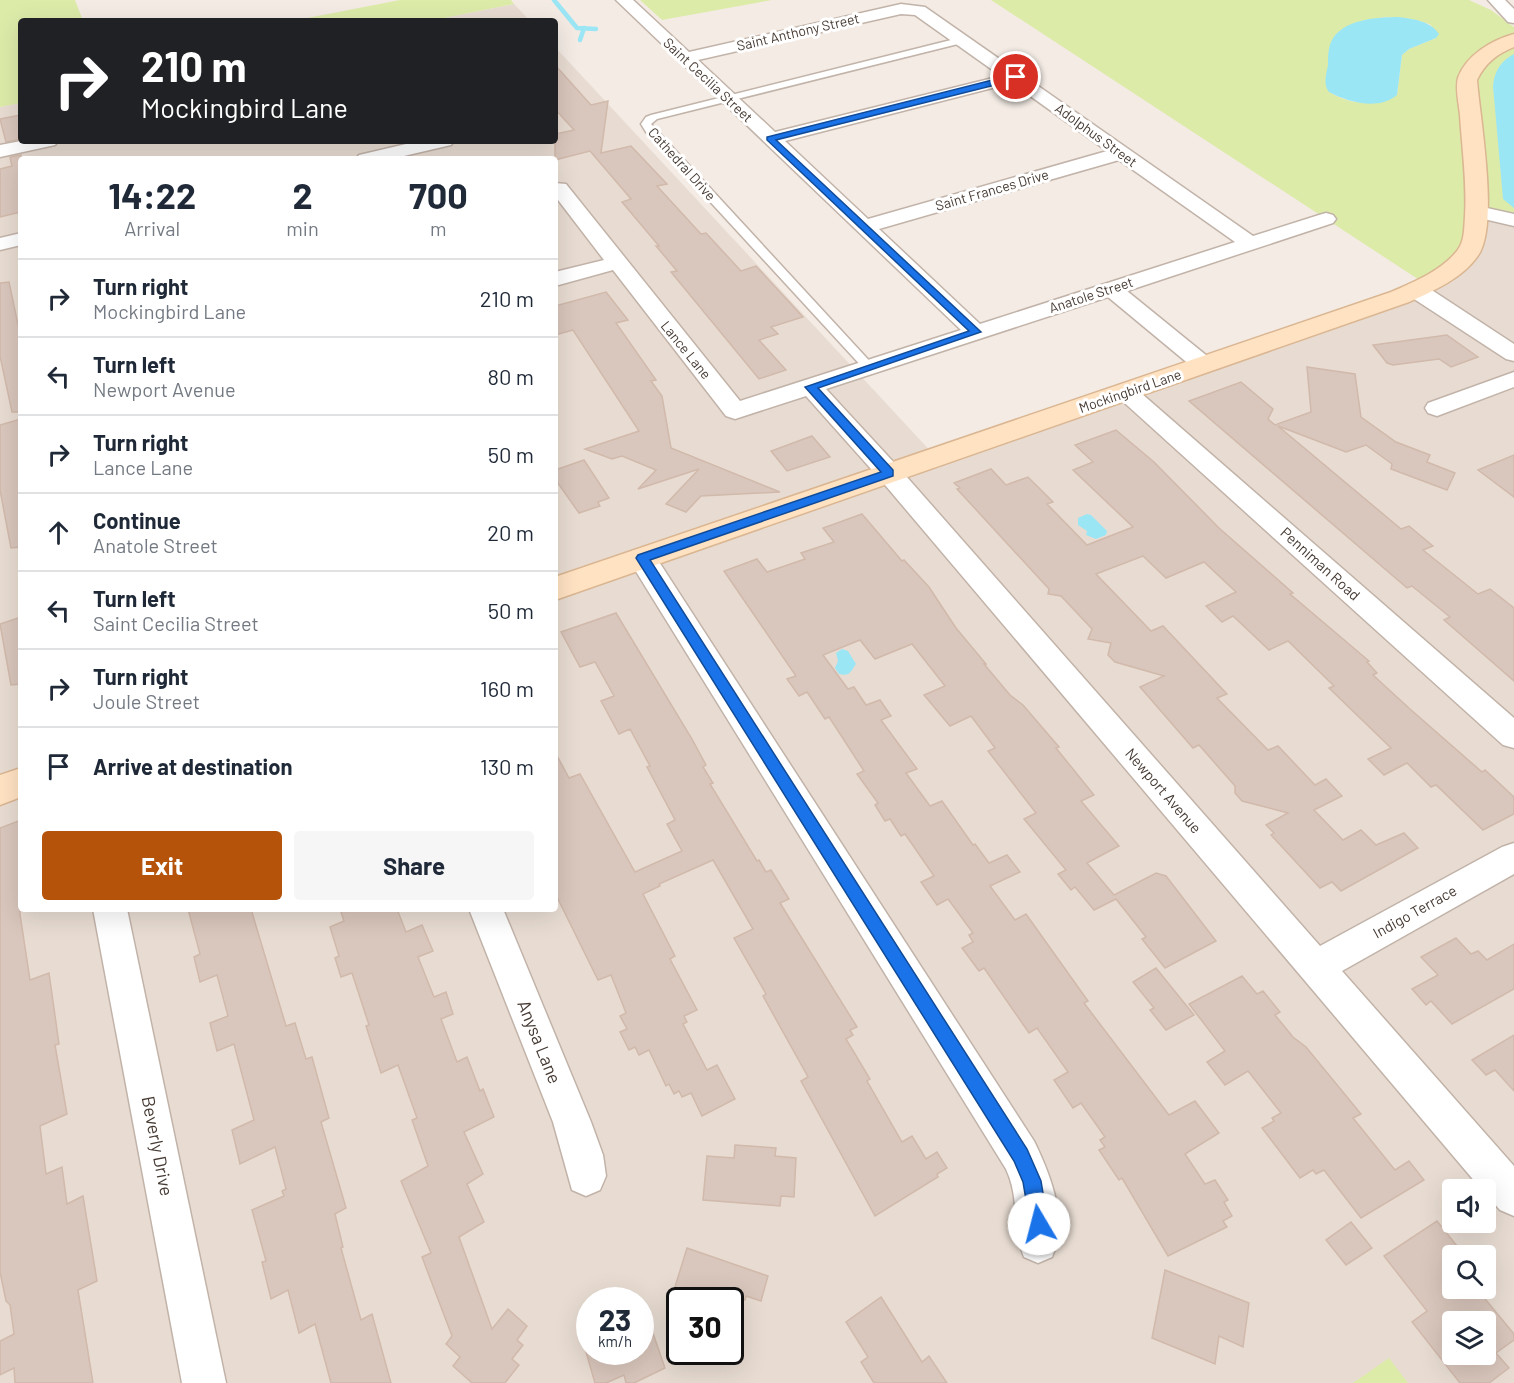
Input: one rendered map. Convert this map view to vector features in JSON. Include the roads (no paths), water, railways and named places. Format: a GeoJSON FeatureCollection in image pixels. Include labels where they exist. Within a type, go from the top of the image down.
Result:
{"type":"FeatureCollection","features":[{"type":"Feature","properties":{"kind":"street","name":"Saint Cecilia Street"},"geometry":{"type":"LineString","coordinates":[[624,0],[976,332]]}},
{"type":"Feature","properties":{"kind":"street"},"geometry":{"type":"LineString","coordinates":[[1496,0],[1514,18]]}},
{"type":"Feature","properties":{"kind":"street","name":"Saint Anthony Street"},"geometry":{"type":"LineString","coordinates":[[685,58],[912,8]]}},
{"type":"Feature","properties":{"kind":"street","name":"Adolphus Street"},"geometry":{"type":"LineString","coordinates":[[912,8],[922,11],[1250,243]]}},
{"type":"Feature","properties":{"kind":"street","name":"Mockingbird Lane"},"geometry":{"type":"LineString","coordinates":[[558,588],[1204,365],[1416,290],[1438,279],[1468,254],[1475,239],[1478,212],[1467,80],[1473,66],[1482,57],[1514,40]]}},
{"type":"Feature","properties":{"kind":"street"},"geometry":{"type":"LineString","coordinates":[[770,139],[1016,77]]}},
{"type":"Feature","properties":{"kind":"street"},"geometry":{"type":"LineString","coordinates":[[0,151],[34,144]]}},
{"type":"Feature","properties":{"kind":"street"},"geometry":{"type":"LineString","coordinates":[[379,156],[431,144]]}},
{"type":"Feature","properties":{"kind":"street","name":"Saint Frances Drive"},"geometry":{"type":"LineString","coordinates":[[863,227],[1122,153]]}},
{"type":"Feature","properties":{"kind":"street","name":"Lance Lane"},"geometry":{"type":"LineString","coordinates":[[559,188],[735,411],[863,369]]}},
{"type":"Feature","properties":{"kind":"street"},"geometry":{"type":"LineString","coordinates":[[1478,212],[1514,220]]}},
{"type":"Feature","properties":{"kind":"street","name":"Anatole Street"},"geometry":{"type":"LineString","coordinates":[[863,369],[1326,219]]}},
{"type":"Feature","properties":{"kind":"street"},"geometry":{"type":"LineString","coordinates":[[0,244],[18,240]]}},
{"type":"Feature","properties":{"kind":"street"},"geometry":{"type":"LineString","coordinates":[[558,278],[616,263]]}},
{"type":"Feature","properties":{"kind":"street"},"geometry":{"type":"LineString","coordinates":[[1111,289],[1204,365]]}},
{"type":"Feature","properties":{"kind":"street"},"geometry":{"type":"LineString","coordinates":[[1416,290],[1514,354]]}},
{"type":"Feature","properties":{"kind":"street"},"geometry":{"type":"LineString","coordinates":[[1437,408],[1514,379]]}},
{"type":"Feature","properties":{"kind":"street","name":"Newport Avenue"},"geometry":{"type":"LineString","coordinates":[[811,387],[889,473],[1514,1196]]}},
{"type":"Feature","properties":{"kind":"street","name":"Penniman Road"},"geometry":{"type":"LineString","coordinates":[[1126,392],[1514,736]]}},
{"type":"Feature","properties":{"kind":"street"},"geometry":{"type":"LineString","coordinates":[[642,558],[1020,1155],[1036,1198],[1039,1224],[1038,1243]]}},
{"type":"Feature","properties":{"kind":"street"},"geometry":{"type":"LineString","coordinates":[[0,790],[18,783]]}},
{"type":"Feature","properties":{"kind":"street","name":"Indigo Terrace"},"geometry":{"type":"LineString","coordinates":[[1316,967],[1514,857]]}},
{"type":"Feature","properties":{"kind":"street","name":"Beverly Drive"},"geometry":{"type":"LineString","coordinates":[[111,912],[204,1383]]}},
{"type":"Feature","properties":{"kind":"street","name":"Anysa Lane"},"geometry":{"type":"LineString","coordinates":[[487,912],[572,1122],[583,1155],[586,1176]]}},
{"type":"Feature","properties":{"kind":"lane","name":"Cathedral Drive"},"geometry":{"type":"LineString","coordinates":[[863,369],[646,127],[647,121],[654,117],[728,98],[963,40]]}},
{"type":"Feature","properties":{"kind":"water"},"geometry":{"type":"Polygon","coordinates":[[[1399,17],[1427,23],[1439,34],[1436,38],[1409,49],[1402,55],[1397,95],[1381,103],[1372,104],[1354,102],[1329,92],[1326,76],[1329,51],[1336,34],[1343,28],[1361,21],[1399,17]]]}},
{"type":"Feature","properties":{"kind":"water"},"geometry":{"type":"Polygon","coordinates":[[[1514,54],[1514,208],[1503,199],[1493,86],[1499,67],[1514,54]]]}},
{"type":"Feature","properties":{"kind":"water"},"geometry":{"type":"Polygon","coordinates":[[[1087,514],[1091,515],[1107,531],[1106,535],[1096,539],[1086,535],[1087,531],[1078,525],[1078,518],[1087,514]]]}},
{"type":"Feature","properties":{"kind":"water"},"geometry":{"type":"Polygon","coordinates":[[[842,649],[848,651],[856,664],[846,675],[839,674],[835,668],[838,661],[836,653],[842,649]]]}},
{"type":"Feature","properties":{"kind":"waterway"},"geometry":{"type":"LineString","coordinates":[[554,0],[577,28],[584,28]]}},
{"type":"Feature","properties":{"kind":"waterway"},"geometry":{"type":"LineString","coordinates":[[580,40],[584,28]]}},
{"type":"Feature","properties":{"kind":"waterway"},"geometry":{"type":"LineString","coordinates":[[584,28],[596,29]]}}]}
